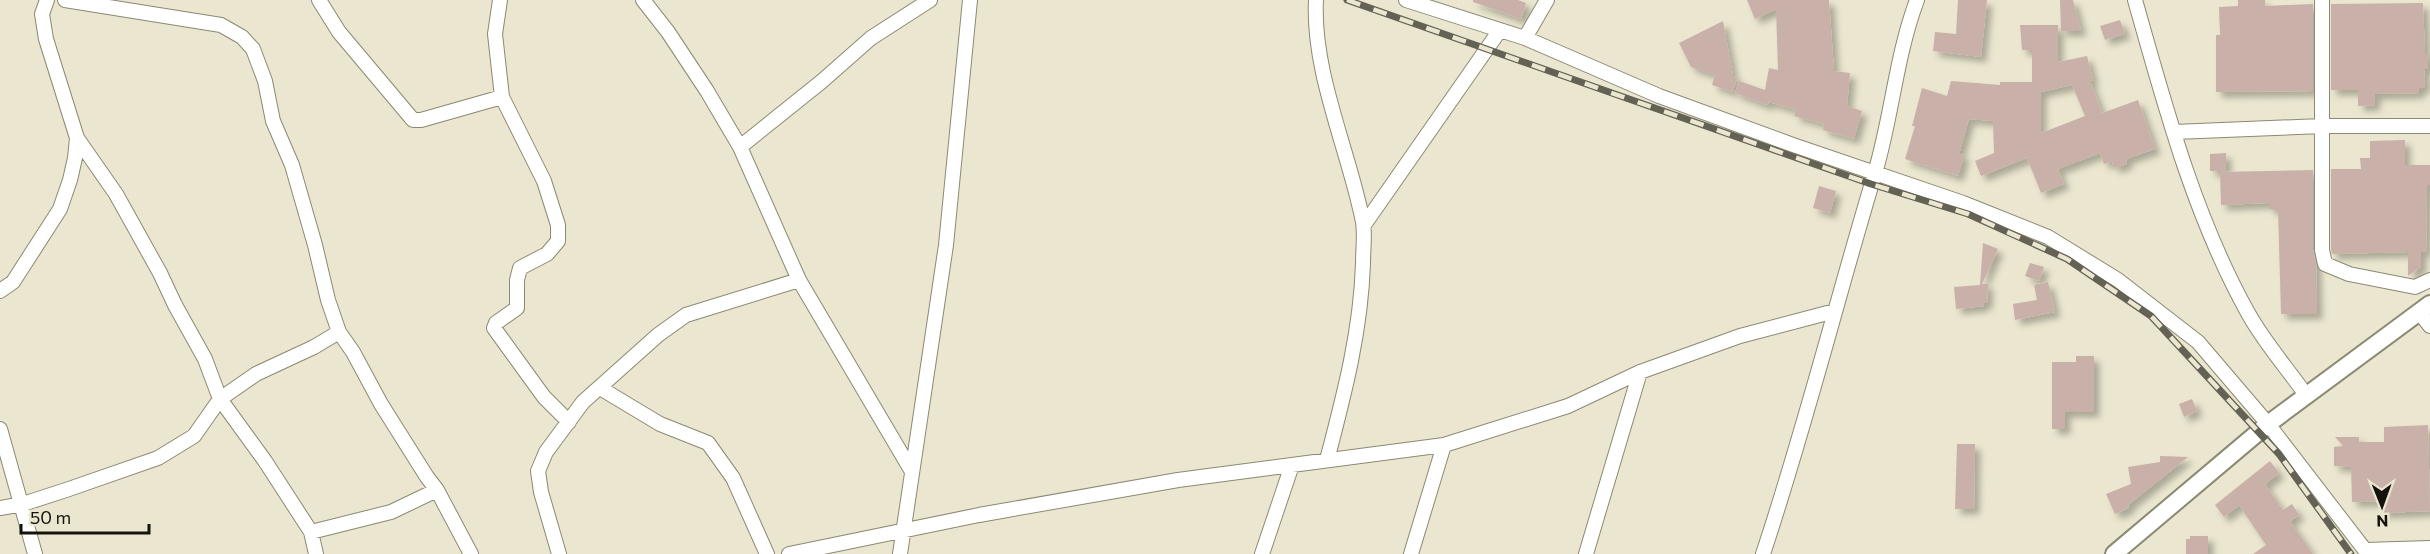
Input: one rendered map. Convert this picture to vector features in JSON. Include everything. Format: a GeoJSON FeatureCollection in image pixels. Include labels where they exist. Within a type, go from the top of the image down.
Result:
{"type":"FeatureCollection","features":[{"type":"Feature","properties":{"kind":"street"},"geometry":{"type":"LineString","coordinates":[[47,0],[42,14],[46,39],[77,138],[116,194],[160,273],[205,359],[220,399],[265,461],[311,532],[316,554]]}},
{"type":"Feature","properties":{"kind":"street"},"geometry":{"type":"LineString","coordinates":[[64,0],[221,25],[242,37],[253,49],[265,81],[273,121],[292,165],[313,235],[328,300],[339,332],[437,490],[471,554]]}},
{"type":"Feature","properties":{"kind":"street"},"geometry":{"type":"LineString","coordinates":[[319,0],[339,32],[413,120],[421,120],[502,97]]}},
{"type":"Feature","properties":{"kind":"street"},"geometry":{"type":"LineString","coordinates":[[500,0],[495,34],[502,97],[544,181],[558,225],[558,242],[542,258],[520,268],[517,280],[517,308],[496,323],[494,328],[544,397],[569,422]]}},
{"type":"Feature","properties":{"kind":"street"},"geometry":{"type":"LineString","coordinates":[[643,0],[688,62],[740,147],[800,280],[911,470]]}},
{"type":"Feature","properties":{"kind":"street"},"geometry":{"type":"LineString","coordinates":[[740,147],[821,82],[871,38],[930,0]]}},
{"type":"Feature","properties":{"kind":"street"},"geometry":{"type":"LineString","coordinates":[[900,554],[946,244],[970,0]]}},
{"type":"Feature","properties":{"kind":"street"},"geometry":{"type":"LineString","coordinates":[[1316,0],[1314,23],[1328,89],[1364,225],[1362,298],[1352,361],[1327,460]]}},
{"type":"Feature","properties":{"kind":"street"},"geometry":{"type":"LineString","coordinates":[[1406,0],[1525,38],[1659,96],[1964,203],[2048,237],[2118,280],[2198,342],[2268,424],[2367,552],[2430,549]]}},
{"type":"Feature","properties":{"kind":"street"},"geometry":{"type":"LineString","coordinates":[[1525,38],[1546,0]]}},
{"type":"Feature","properties":{"kind":"street"},"geometry":{"type":"LineString","coordinates":[[1763,554],[1782,498],[1875,173],[1905,34],[1917,0]]}},
{"type":"Feature","properties":{"kind":"street"},"geometry":{"type":"LineString","coordinates":[[2135,0],[2174,132],[2216,250],[2249,315],[2306,395]]}},
{"type":"Feature","properties":{"kind":"street"},"geometry":{"type":"LineString","coordinates":[[2322,0],[2322,250],[2325,264],[2349,273],[2415,287],[2430,280]]}},
{"type":"Feature","properties":{"kind":"street"},"geometry":{"type":"LineString","coordinates":[[1364,225],[1500,30]]}},
{"type":"Feature","properties":{"kind":"street"},"geometry":{"type":"LineString","coordinates":[[2174,132],[2322,126],[2430,126]]}},
{"type":"Feature","properties":{"kind":"street"},"geometry":{"type":"LineString","coordinates":[[0,291],[14,282],[60,209],[70,180],[77,138]]}},
{"type":"Feature","properties":{"kind":"street"},"geometry":{"type":"LineString","coordinates":[[558,554],[541,492],[538,471],[546,452],[583,402],[658,335],[686,315],[800,280]]}},
{"type":"Feature","properties":{"kind":"street"},"geometry":{"type":"LineString","coordinates":[[2114,554],[2268,424],[2425,308],[2430,326]]}},
{"type":"Feature","properties":{"kind":"street"},"geometry":{"type":"LineString","coordinates":[[789,554],[903,530],[1178,480],[1444,445],[1568,406],[1640,372],[1740,336],[1835,311]]}},
{"type":"Feature","properties":{"kind":"street"},"geometry":{"type":"LineString","coordinates":[[0,508],[23,504],[158,458],[194,436],[220,399],[256,374],[314,347],[339,332]]}},
{"type":"Feature","properties":{"kind":"street"},"geometry":{"type":"LineString","coordinates":[[1586,554],[1640,372]]}},
{"type":"Feature","properties":{"kind":"street"},"geometry":{"type":"LineString","coordinates":[[600,388],[660,424],[708,443],[733,478],[767,554]]}},
{"type":"Feature","properties":{"kind":"street"},"geometry":{"type":"LineString","coordinates":[[0,429],[23,504],[35,554]]}},
{"type":"Feature","properties":{"kind":"street"},"geometry":{"type":"LineString","coordinates":[[1411,554],[1444,445]]}},
{"type":"Feature","properties":{"kind":"street"},"geometry":{"type":"LineString","coordinates":[[1262,554],[1292,465]]}},
{"type":"Feature","properties":{"kind":"street"},"geometry":{"type":"LineString","coordinates":[[311,532],[391,512],[437,490]]}},
{"type":"Feature","properties":{"kind":"building"},"geometry":{"type":"Polygon","coordinates":[[[1473,0],[1518,0],[1526,3],[1521,19],[1473,2],[1473,0]]]}},
{"type":"Feature","properties":{"kind":"building"},"geometry":{"type":"Polygon","coordinates":[[[1747,0],[1829,0],[1834,71],[1850,73],[1847,106],[1862,111],[1854,139],[1823,130],[1824,124],[1794,116],[1796,110],[1769,102],[1767,105],[1735,93],[1739,81],[1765,90],[1769,68],[1778,70],[1776,9],[1755,19],[1747,0]]]}},
{"type":"Feature","properties":{"kind":"building"},"geometry":{"type":"Polygon","coordinates":[[[1958,0],[1987,0],[1981,57],[1933,51],[1935,32],[1956,34],[1958,0]]]}},
{"type":"Feature","properties":{"kind":"building"},"geometry":{"type":"Polygon","coordinates":[[[2060,0],[2073,0],[2081,31],[2061,31],[2060,0]]]}},
{"type":"Feature","properties":{"kind":"building"},"geometry":{"type":"Polygon","coordinates":[[[2238,0],[2265,0],[2265,6],[2313,4],[2313,91],[2216,92],[2216,35],[2220,35],[2219,7],[2238,6],[2238,0]]]}},
{"type":"Feature","properties":{"kind":"building"},"geometry":{"type":"Polygon","coordinates":[[[2423,3],[2425,54],[2428,54],[2428,69],[2424,69],[2425,88],[2419,88],[2419,93],[2375,94],[2375,105],[2358,106],[2358,90],[2331,90],[2331,4],[2423,3]]]}},
{"type":"Feature","properties":{"kind":"building"},"geometry":{"type":"Polygon","coordinates":[[[2120,20],[2125,34],[2105,40],[2100,26],[2120,20]]]}},
{"type":"Feature","properties":{"kind":"building"},"geometry":{"type":"Polygon","coordinates":[[[1723,21],[1733,76],[1737,77],[1733,92],[1712,85],[1715,75],[1691,67],[1679,43],[1723,21]]]}},
{"type":"Feature","properties":{"kind":"building"},"geometry":{"type":"Polygon","coordinates":[[[2020,25],[2058,25],[2058,62],[2087,56],[2093,80],[2090,81],[2102,113],[2138,100],[2155,149],[2126,159],[2127,164],[2114,168],[2112,161],[2104,164],[2100,153],[2058,169],[2064,184],[2041,193],[2027,158],[1981,176],[1975,161],[1994,153],[1993,121],[1969,119],[1959,154],[1964,155],[1958,176],[1905,159],[1915,126],[1912,126],[1922,88],[1947,96],[1951,81],[2000,85],[2000,82],[2032,82],[2032,50],[2022,50],[2020,25]],[[2072,85],[2041,92],[2041,133],[2085,116],[2072,85]]]}},
{"type":"Feature","properties":{"kind":"building"},"geometry":{"type":"Polygon","coordinates":[[[2405,140],[2405,165],[2430,165],[2430,185],[2427,185],[2426,252],[2421,252],[2421,267],[2408,276],[2408,252],[2332,254],[2331,249],[2331,169],[2361,169],[2360,158],[2370,158],[2370,141],[2405,140]]]}},
{"type":"Feature","properties":{"kind":"building"},"geometry":{"type":"Polygon","coordinates":[[[2226,153],[2226,171],[2210,171],[2210,154],[2226,153]]]}},
{"type":"Feature","properties":{"kind":"building"},"geometry":{"type":"Polygon","coordinates":[[[2313,170],[2313,250],[2316,263],[2317,314],[2281,314],[2278,209],[2269,209],[2269,203],[2221,205],[2220,172],[2313,170]]]}},
{"type":"Feature","properties":{"kind":"building"},"geometry":{"type":"Polygon","coordinates":[[[1819,186],[1836,191],[1830,213],[1813,208],[1819,186]]]}},
{"type":"Feature","properties":{"kind":"building"},"geometry":{"type":"Polygon","coordinates":[[[1983,243],[1998,249],[1982,284],[1988,284],[1987,303],[1983,303],[1984,306],[1956,309],[1954,287],[1980,285],[1983,243]]]}},
{"type":"Feature","properties":{"kind":"building"},"geometry":{"type":"Polygon","coordinates":[[[2030,263],[2044,267],[2039,281],[2025,276],[2030,263]]]}},
{"type":"Feature","properties":{"kind":"building"},"geometry":{"type":"Polygon","coordinates":[[[2048,282],[2055,312],[2015,320],[2013,304],[2037,300],[2034,285],[2048,282]]]}},
{"type":"Feature","properties":{"kind":"building"},"geometry":{"type":"Polygon","coordinates":[[[2076,356],[2094,356],[2094,412],[2065,412],[2065,429],[2052,429],[2052,362],[2076,362],[2076,356]]]}},
{"type":"Feature","properties":{"kind":"building"},"geometry":{"type":"Polygon","coordinates":[[[2192,399],[2197,411],[2184,417],[2179,404],[2192,399]]]}},
{"type":"Feature","properties":{"kind":"building"},"geometry":{"type":"Polygon","coordinates":[[[2428,425],[2430,511],[2382,513],[2382,501],[2352,502],[2351,467],[2334,466],[2334,447],[2343,446],[2335,437],[2359,437],[2359,442],[2384,442],[2384,427],[2428,425]]]}},
{"type":"Feature","properties":{"kind":"building"},"geometry":{"type":"Polygon","coordinates":[[[1957,444],[1975,444],[1974,509],[1955,509],[1957,444]]]}},
{"type":"Feature","properties":{"kind":"building"},"geometry":{"type":"Polygon","coordinates":[[[2160,456],[2188,457],[2128,505],[2129,508],[2115,514],[2106,494],[2131,484],[2128,467],[2160,462],[2160,456]]]}},
{"type":"Feature","properties":{"kind":"building"},"geometry":{"type":"Polygon","coordinates":[[[2270,461],[2279,473],[2265,484],[2283,510],[2292,504],[2299,515],[2290,521],[2313,554],[2253,554],[2266,545],[2239,505],[2224,517],[2215,505],[2270,461]]]}},
{"type":"Feature","properties":{"kind":"building"},"geometry":{"type":"Polygon","coordinates":[[[2190,536],[2208,536],[2208,554],[2186,554],[2186,539],[2190,539],[2190,536]]]}},
{"type":"Feature","properties":{"kind":"railway"},"geometry":{"type":"LineString","coordinates":[[1347,0],[1871,184],[1968,214],[2067,259],[2151,316],[2279,454],[2351,554]]}}]}
